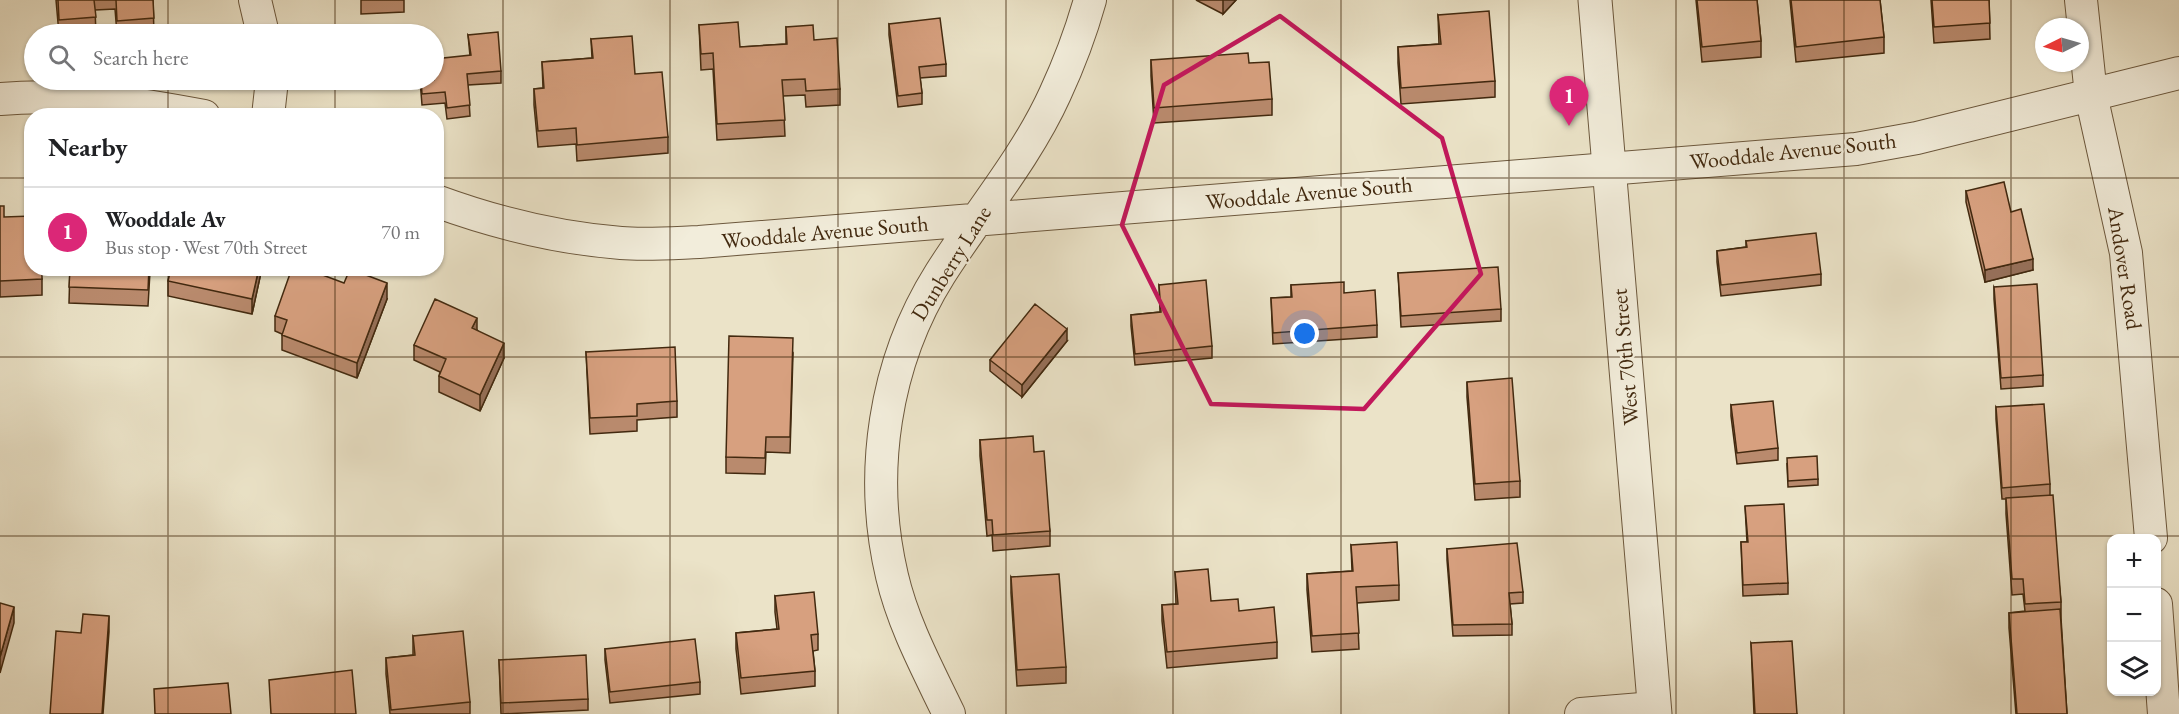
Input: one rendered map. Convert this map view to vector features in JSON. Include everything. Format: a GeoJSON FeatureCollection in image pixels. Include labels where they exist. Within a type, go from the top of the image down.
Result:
{"type":"FeatureCollection","features":[{"type":"Feature","properties":{"kind":"street"},"geometry":{"type":"LineString","coordinates":[[255,0],[261,24]]}},
{"type":"Feature","properties":{"kind":"street","name":"Dunberry Lane"},"geometry":{"type":"LineString","coordinates":[[949,714],[913,637],[892,577],[882,515],[881,453],[891,390],[910,331],[939,275],[1017,161],[1055,95],[1090,0]]}},
{"type":"Feature","properties":{"kind":"street","name":"West 70th Street"},"geometry":{"type":"LineString","coordinates":[[1594,0],[1654,711]]}},
{"type":"Feature","properties":{"kind":"street","name":"Andover Road"},"geometry":{"type":"LineString","coordinates":[[2081,0],[2091,95],[2126,253],[2151,534]]}},
{"type":"Feature","properties":{"kind":"street","name":"Wooddale Avenue South"},"geometry":{"type":"LineString","coordinates":[[444,204],[472,214],[545,233],[621,243],[699,242],[1856,149],[1917,138],[2179,73]]}},
{"type":"Feature","properties":{"kind":"street"},"geometry":{"type":"LineString","coordinates":[[269,108],[272,90]]}},
{"type":"Feature","properties":{"kind":"street"},"geometry":{"type":"LineString","coordinates":[[0,99],[35,96],[131,102],[162,108]]}},
{"type":"Feature","properties":{"kind":"street"},"geometry":{"type":"LineString","coordinates":[[2159,642],[2164,714]]}},
{"type":"Feature","properties":{"kind":"street"},"geometry":{"type":"LineString","coordinates":[[1581,714],[1654,711]]}},
{"type":"Feature","properties":{"kind":"highlighted area"},"geometry":{"type":"Polygon","coordinates":[[[1280,16],[1442,138],[1481,274],[1364,409],[1211,404],[1122,225],[1164,85],[1280,16]]]}},
{"type":"Feature","properties":{"kind":"building"},"geometry":{"type":"Polygon","coordinates":[[[58,0],[94,0],[96,17],[59,20],[58,0]]]}},
{"type":"Feature","properties":{"kind":"building"},"geometry":{"type":"Polygon","coordinates":[[[116,0],[153,0],[154,18],[117,21],[116,0]]]}},
{"type":"Feature","properties":{"kind":"building"},"geometry":{"type":"Polygon","coordinates":[[[1697,0],[1757,0],[1761,41],[1702,47],[1697,0]]]}},
{"type":"Feature","properties":{"kind":"building"},"geometry":{"type":"Polygon","coordinates":[[[1791,0],[1880,0],[1884,37],[1796,47],[1791,0]]]}},
{"type":"Feature","properties":{"kind":"building"},"geometry":{"type":"Polygon","coordinates":[[[1932,0],[1989,0],[1990,23],[1934,27],[1932,0]]]}},
{"type":"Feature","properties":{"kind":"building"},"geometry":{"type":"Polygon","coordinates":[[[1489,11],[1495,81],[1401,88],[1398,47],[1441,44],[1438,15],[1489,11]]]}},
{"type":"Feature","properties":{"kind":"building"},"geometry":{"type":"Polygon","coordinates":[[[940,18],[946,64],[919,67],[922,93],[898,96],[889,24],[940,18]]]}},
{"type":"Feature","properties":{"kind":"building"},"geometry":{"type":"Polygon","coordinates":[[[738,22],[740,47],[787,44],[786,27],[813,25],[814,40],[837,38],[840,89],[806,91],[805,79],[782,80],[785,120],[717,124],[713,53],[701,54],[699,25],[738,22]]]}},
{"type":"Feature","properties":{"kind":"building"},"geometry":{"type":"Polygon","coordinates":[[[498,32],[501,71],[467,74],[470,105],[447,108],[445,92],[422,94],[422,90],[444,90],[444,58],[471,55],[468,35],[498,32]]]}},
{"type":"Feature","properties":{"kind":"building"},"geometry":{"type":"Polygon","coordinates":[[[632,36],[635,74],[662,72],[668,137],[577,145],[576,128],[538,131],[534,89],[544,88],[542,62],[593,58],[591,39],[632,36]]]}},
{"type":"Feature","properties":{"kind":"building"},"geometry":{"type":"Polygon","coordinates":[[[1248,53],[1249,63],[1269,62],[1272,99],[1154,108],[1151,60],[1248,53]]]}},
{"type":"Feature","properties":{"kind":"building"},"geometry":{"type":"Polygon","coordinates":[[[2004,182],[2011,212],[2021,209],[2033,259],[1985,270],[1966,191],[2004,182]]]}},
{"type":"Feature","properties":{"kind":"building"},"geometry":{"type":"Polygon","coordinates":[[[0,206],[4,206],[4,217],[24,216],[24,276],[42,276],[42,279],[0,281],[0,206]]]}},
{"type":"Feature","properties":{"kind":"building"},"geometry":{"type":"Polygon","coordinates":[[[1816,233],[1821,274],[1721,285],[1717,251],[1747,247],[1746,241],[1816,233]]]}},
{"type":"Feature","properties":{"kind":"building"},"geometry":{"type":"Polygon","coordinates":[[[1498,267],[1501,309],[1401,316],[1398,273],[1498,267]]]}},
{"type":"Feature","properties":{"kind":"building"},"geometry":{"type":"Polygon","coordinates":[[[70,276],[149,276],[148,290],[69,287],[70,276]]]}},
{"type":"Feature","properties":{"kind":"building"},"geometry":{"type":"Polygon","coordinates":[[[169,276],[257,276],[252,299],[168,281],[169,276]]]}},
{"type":"Feature","properties":{"kind":"building"},"geometry":{"type":"Polygon","coordinates":[[[289,276],[325,276],[344,283],[347,276],[368,276],[387,283],[357,363],[282,335],[287,320],[275,316],[289,276]]]}},
{"type":"Feature","properties":{"kind":"building"},"geometry":{"type":"Polygon","coordinates":[[[1206,280],[1212,346],[1135,354],[1131,315],[1161,312],[1159,285],[1206,280]]]}},
{"type":"Feature","properties":{"kind":"building"},"geometry":{"type":"Polygon","coordinates":[[[1344,282],[1344,293],[1375,290],[1377,325],[1273,333],[1271,298],[1292,297],[1291,285],[1344,282]]]}},
{"type":"Feature","properties":{"kind":"building"},"geometry":{"type":"Polygon","coordinates":[[[2037,284],[2043,375],[2001,378],[1994,287],[2037,284]]]}},
{"type":"Feature","properties":{"kind":"building"},"geometry":{"type":"Polygon","coordinates":[[[435,299],[477,318],[472,328],[504,343],[480,395],[439,376],[446,359],[414,345],[435,299]]]}},
{"type":"Feature","properties":{"kind":"building"},"geometry":{"type":"Polygon","coordinates":[[[1035,304],[1067,329],[1022,385],[990,360],[1035,304]]]}},
{"type":"Feature","properties":{"kind":"building"},"geometry":{"type":"Polygon","coordinates":[[[729,336],[793,338],[790,437],[766,437],[765,458],[726,457],[729,336]]]}},
{"type":"Feature","properties":{"kind":"building"},"geometry":{"type":"Polygon","coordinates":[[[675,347],[677,401],[637,404],[637,416],[590,418],[586,352],[675,347]]]}},
{"type":"Feature","properties":{"kind":"building"},"geometry":{"type":"Polygon","coordinates":[[[1512,378],[1520,481],[1475,484],[1467,382],[1512,378]]]}},
{"type":"Feature","properties":{"kind":"building"},"geometry":{"type":"Polygon","coordinates":[[[1773,401],[1778,448],[1737,453],[1731,405],[1773,401]]]}},
{"type":"Feature","properties":{"kind":"building"},"geometry":{"type":"Polygon","coordinates":[[[2044,404],[2050,484],[2002,488],[1996,407],[2044,404]]]}},
{"type":"Feature","properties":{"kind":"building"},"geometry":{"type":"Polygon","coordinates":[[[1033,436],[1034,452],[1044,451],[1050,531],[993,535],[992,520],[987,520],[980,440],[1033,436]]]}},
{"type":"Feature","properties":{"kind":"building"},"geometry":{"type":"Polygon","coordinates":[[[1817,456],[1818,479],[1788,481],[1787,458],[1817,456]]]}},
{"type":"Feature","properties":{"kind":"building"},"geometry":{"type":"Polygon","coordinates":[[[2053,495],[2061,602],[2025,604],[2023,579],[2012,579],[2006,498],[2053,495]]]}},
{"type":"Feature","properties":{"kind":"building"},"geometry":{"type":"Polygon","coordinates":[[[1784,504],[1788,583],[1743,585],[1741,542],[1748,542],[1745,506],[1784,504]]]}},
{"type":"Feature","properties":{"kind":"building"},"geometry":{"type":"Polygon","coordinates":[[[1397,542],[1399,585],[1356,587],[1359,633],[1312,636],[1307,574],[1353,571],[1351,545],[1397,542]]]}},
{"type":"Feature","properties":{"kind":"building"},"geometry":{"type":"Polygon","coordinates":[[[1517,543],[1523,592],[1509,593],[1512,624],[1453,625],[1447,549],[1517,543]]]}},
{"type":"Feature","properties":{"kind":"building"},"geometry":{"type":"Polygon","coordinates":[[[1208,569],[1211,601],[1238,599],[1239,611],[1274,607],[1277,642],[1167,652],[1162,605],[1178,604],[1175,572],[1208,569]]]}},
{"type":"Feature","properties":{"kind":"building"},"geometry":{"type":"Polygon","coordinates":[[[1059,574],[1066,667],[1017,670],[1011,577],[1059,574]]]}},
{"type":"Feature","properties":{"kind":"building"},"geometry":{"type":"Polygon","coordinates":[[[814,592],[818,634],[811,635],[815,671],[741,678],[736,633],[779,629],[775,596],[814,592]]]}},
{"type":"Feature","properties":{"kind":"building"},"geometry":{"type":"Polygon","coordinates":[[[0,603],[14,607],[0,657],[0,603]]]}},
{"type":"Feature","properties":{"kind":"building"},"geometry":{"type":"Polygon","coordinates":[[[2060,609],[2067,714],[2017,714],[2009,613],[2060,609]]]}},
{"type":"Feature","properties":{"kind":"building"},"geometry":{"type":"Polygon","coordinates":[[[83,614],[109,616],[102,714],[50,714],[56,631],[81,633],[83,614]]]}},
{"type":"Feature","properties":{"kind":"building"},"geometry":{"type":"Polygon","coordinates":[[[463,631],[470,702],[391,710],[386,658],[415,655],[413,636],[463,631]]]}},
{"type":"Feature","properties":{"kind":"building"},"geometry":{"type":"Polygon","coordinates":[[[695,639],[700,682],[610,692],[605,649],[695,639]]]}},
{"type":"Feature","properties":{"kind":"building"},"geometry":{"type":"Polygon","coordinates":[[[1792,641],[1797,714],[1755,714],[1751,643],[1792,641]]]}},
{"type":"Feature","properties":{"kind":"building"},"geometry":{"type":"Polygon","coordinates":[[[586,655],[588,699],[501,703],[499,660],[586,655]]]}},
{"type":"Feature","properties":{"kind":"building"},"geometry":{"type":"Polygon","coordinates":[[[352,670],[356,714],[271,714],[269,680],[352,670]]]}},
{"type":"Feature","properties":{"kind":"building"},"geometry":{"type":"Polygon","coordinates":[[[228,683],[231,714],[155,714],[154,689],[228,683]]]}},
{"type":"Feature","properties":{"kind":"place","name":"Wooddale Av"},"geometry":{"type":"Point","coordinates":[1569,126]}}]}
